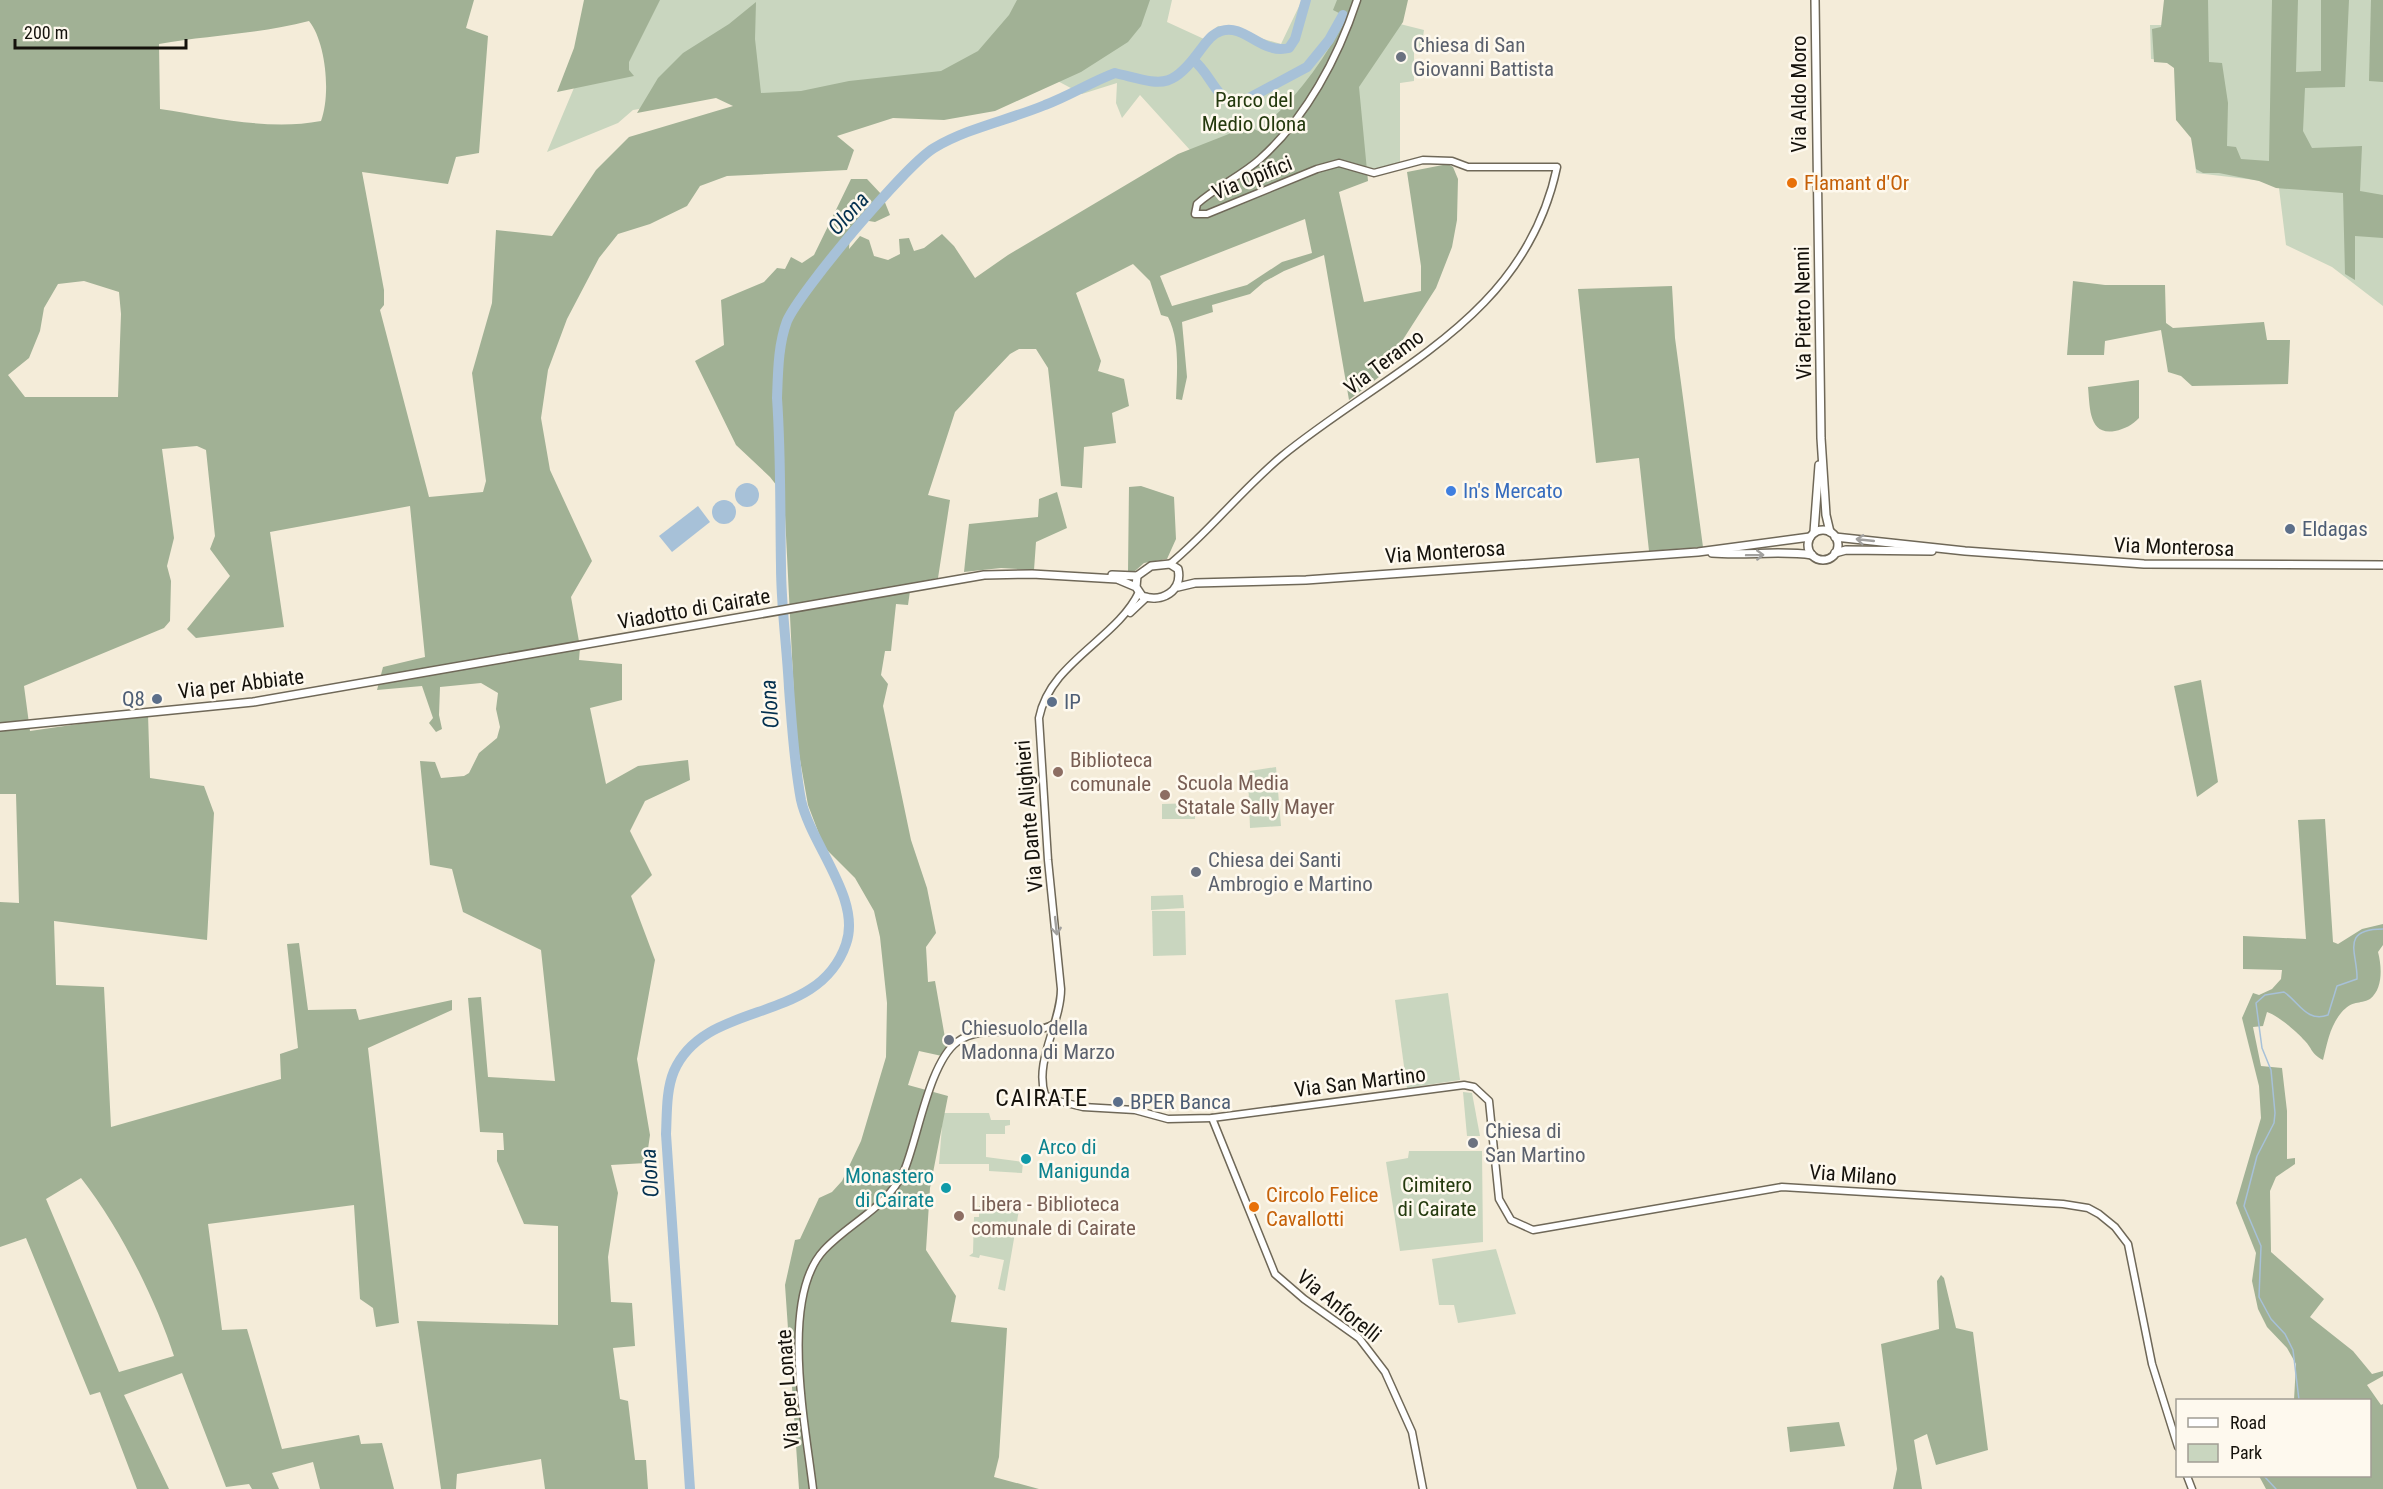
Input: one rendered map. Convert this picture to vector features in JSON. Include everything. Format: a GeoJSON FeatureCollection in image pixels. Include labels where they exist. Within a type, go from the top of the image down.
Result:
{"type":"FeatureCollection","features":[{"type":"Feature","properties":{"kind":"main road","name":"Via Aldo Moro"},"geometry":{"type":"LineString","coordinates":[[1815,0],[1817,188]]}},
{"type":"Feature","properties":{"kind":"main road","name":"Via Pietro Nenni"},"geometry":{"type":"LineString","coordinates":[[1817,188],[1821,438],[1826,515],[1833,534]]}},
{"type":"Feature","properties":{"kind":"main road","name":"Via Pietro Nenni"},"geometry":{"type":"LineString","coordinates":[[1812,534],[1821,438]]}},
{"type":"Feature","properties":{"kind":"main road"},"geometry":{"type":"LineString","coordinates":[[1812,534],[1833,534],[1835,553],[1824,560],[1812,555],[1808,544],[1812,534]]}},
{"type":"Feature","properties":{"kind":"main road","name":"Via Monterosa"},"geometry":{"type":"LineString","coordinates":[[1178,587],[1195,583],[1306,580],[1698,552],[1812,534]]}},
{"type":"Feature","properties":{"kind":"main road","name":"Via Monterosa"},"geometry":{"type":"LineString","coordinates":[[1833,534],[1965,551],[2144,564],[2383,565]]}},
{"type":"Feature","properties":{"kind":"main road","name":"Via Monterosa"},"geometry":{"type":"LineString","coordinates":[[1835,553],[1845,550],[1965,551]]}},
{"type":"Feature","properties":{"kind":"main road","name":"Via Monterosa"},"geometry":{"type":"LineString","coordinates":[[1698,552],[1812,555]]}},
{"type":"Feature","properties":{"kind":"main road"},"geometry":{"type":"LineString","coordinates":[[1170,564],[1178,569],[1180,578],[1178,587],[1161,597],[1147,597],[1126,581],[1089,576],[1137,576],[1151,566],[1170,564]]}},
{"type":"Feature","properties":{"kind":"main road","name":"Viadotto di Cairate"},"geometry":{"type":"LineString","coordinates":[[484,662],[1000,573],[1089,576]]}},
{"type":"Feature","properties":{"kind":"main road"},"geometry":{"type":"LineString","coordinates":[[1137,576],[1137,590]]}},
{"type":"Feature","properties":{"kind":"main road","name":"Via Monterosa"},"geometry":{"type":"LineString","coordinates":[[1180,578],[1195,583]]}},
{"type":"Feature","properties":{"kind":"main road","name":"Via per Abbiate"},"geometry":{"type":"LineString","coordinates":[[0,727],[253,702],[484,662]]}},
{"type":"Feature","properties":{"kind":"street","name":"Via Opifici"},"geometry":{"type":"LineString","coordinates":[[1357,0],[1341,43],[1307,106],[1262,158],[1197,204],[1196,214],[1207,214],[1317,169],[1339,163],[1374,173],[1423,160],[1452,161],[1468,167],[1557,167]]}},
{"type":"Feature","properties":{"kind":"street","name":"Via Teramo"},"geometry":{"type":"LineString","coordinates":[[1170,564],[1281,457],[1413,362],[1482,307],[1508,278],[1534,235],[1549,199],[1557,167]]}},
{"type":"Feature","properties":{"kind":"street","name":"Via Teramo"},"geometry":{"type":"LineString","coordinates":[[1178,569],[1186,551]]}},
{"type":"Feature","properties":{"kind":"street","name":"Via Dante Alighieri"},"geometry":{"type":"LineString","coordinates":[[1043,1080],[1054,1024],[1060,1010],[1061,989],[1048,860],[1039,718],[1044,699],[1065,671],[1132,607],[1137,590]]}},
{"type":"Feature","properties":{"kind":"street","name":"Via Dante Alighieri"},"geometry":{"type":"LineString","coordinates":[[1119,618],[1129,614],[1147,597]]}},
{"type":"Feature","properties":{"kind":"street"},"geometry":{"type":"LineString","coordinates":[[1051,1039],[1040,1029],[1054,1024]]}},
{"type":"Feature","properties":{"kind":"street","name":"Via per Lonate"},"geometry":{"type":"LineString","coordinates":[[813,1489],[799,1325],[805,1284],[820,1254],[874,1210],[895,1185],[903,1172],[934,1080],[952,1046],[974,1035],[1040,1029]]}},
{"type":"Feature","properties":{"kind":"street","name":"Via San Martino"},"geometry":{"type":"LineString","coordinates":[[1043,1080],[1045,1095],[1054,1100],[1083,1107],[1135,1110],[1178,1120],[1212,1118],[1464,1085]]}},
{"type":"Feature","properties":{"kind":"street","name":"Via Milano"},"geometry":{"type":"LineString","coordinates":[[1464,1085],[1474,1087],[1489,1101],[1499,1199],[1511,1220],[1533,1230],[1543,1231],[1782,1187],[2052,1203],[2088,1208],[2115,1227],[2128,1244],[2152,1364],[2176,1441]]}},
{"type":"Feature","properties":{"kind":"street","name":"Via Anforelli"},"geometry":{"type":"LineString","coordinates":[[1212,1118],[1275,1274],[1304,1299],[1359,1338],[1385,1372],[1412,1432],[1423,1489]]}},
{"type":"Feature","properties":{"kind":"green space"},"geometry":{"type":"Polygon","coordinates":[[[0,0],[474,0],[466,28],[488,36],[479,153],[456,157],[448,184],[362,172],[384,290],[384,305],[380,310],[429,497],[483,492],[486,481],[472,373],[492,303],[496,230],[552,236],[596,170],[629,137],[733,106],[716,98],[637,113],[658,78],[683,53],[729,24],[756,2],[755,39],[761,93],[801,91],[849,81],[941,71],[978,51],[1009,15],[1017,0],[1150,0],[1141,26],[1128,42],[1081,72],[995,111],[944,120],[893,118],[837,136],[854,150],[847,170],[727,176],[700,186],[687,206],[650,224],[618,234],[599,258],[567,319],[548,370],[541,418],[550,470],[592,561],[571,597],[580,647],[579,660],[622,664],[622,700],[590,708],[606,784],[638,766],[688,760],[690,780],[645,801],[630,831],[652,875],[631,896],[655,960],[637,1059],[650,1135],[646,1163],[611,1165],[618,1193],[608,1257],[611,1302],[632,1303],[635,1346],[613,1348],[620,1399],[628,1401],[635,1460],[646,1460],[648,1489],[545,1489],[541,1459],[457,1474],[456,1489],[441,1489],[417,1321],[558,1325],[558,1226],[524,1224],[497,1161],[497,1150],[504,1150],[503,1133],[480,1132],[468,998],[481,997],[488,1077],[555,1081],[541,950],[463,912],[452,869],[430,865],[420,761],[435,762],[441,778],[464,776],[469,773],[479,753],[497,738],[500,727],[496,709],[498,693],[481,683],[440,687],[439,715],[442,729],[436,732],[429,723],[433,718],[422,686],[377,690],[383,667],[425,657],[410,506],[270,532],[284,627],[196,638],[187,629],[230,576],[210,549],[215,536],[206,450],[197,446],[162,449],[174,538],[167,566],[171,581],[170,621],[164,628],[24,686],[30,731],[148,714],[150,778],[204,786],[214,813],[207,940],[54,921],[56,985],[104,987],[111,1127],[281,1079],[280,1054],[298,1048],[287,944],[299,943],[308,1010],[356,1009],[359,1020],[452,1000],[452,1010],[368,1048],[399,1323],[376,1327],[373,1308],[360,1299],[354,1205],[208,1224],[222,1330],[247,1329],[282,1449],[359,1435],[361,1444],[382,1443],[394,1489],[320,1489],[313,1462],[272,1473],[279,1489],[252,1489],[249,1484],[226,1487],[182,1373],[124,1395],[169,1489],[137,1489],[100,1392],[90,1395],[26,1238],[0,1247],[0,902],[19,903],[16,794],[0,794],[0,0]],[[309,21],[272,29],[159,44],[160,109],[261,124],[301,124],[321,121],[326,97],[325,69],[315,30],[309,21]],[[84,281],[58,284],[44,308],[40,331],[29,358],[8,375],[25,397],[118,397],[121,314],[119,292],[84,281]],[[81,1178],[46,1199],[119,1372],[174,1356],[157,1310],[135,1263],[109,1218],[81,1178]]]}},
{"type":"Feature","properties":{"kind":"green space"},"geometry":{"type":"Polygon","coordinates":[[[584,0],[660,0],[629,62],[629,70],[634,76],[557,92],[574,48],[584,0]]]}},
{"type":"Feature","properties":{"kind":"green space","name":"Parco del Medio Olona"},"geometry":{"type":"Polygon","coordinates":[[[611,0],[1172,0],[1167,22],[1204,39],[1218,26],[1281,44],[1302,0],[1394,0],[1396,23],[1424,30],[1421,50],[1414,49],[1414,81],[1400,83],[1400,167],[1393,168],[1135,181],[1154,168],[1190,150],[1140,95],[1122,118],[1116,103],[1117,83],[1082,94],[1007,54],[996,63],[823,94],[708,97],[633,110],[618,123],[547,152],[611,0]]]}},
{"type":"Feature","properties":{"kind":"green space"},"geometry":{"type":"Polygon","coordinates":[[[1337,0],[1408,0],[1403,22],[1359,87],[1368,181],[1339,192],[1364,302],[1421,291],[1421,266],[1407,172],[1448,164],[1453,167],[1458,179],[1457,220],[1452,247],[1436,288],[1379,377],[1349,400],[1324,255],[1284,271],[1264,282],[1250,294],[1212,305],[1213,312],[1182,322],[1187,377],[1182,400],[1176,399],[1177,357],[1172,326],[1168,317],[1161,315],[1150,281],[1133,264],[1076,293],[1101,361],[1098,371],[1124,379],[1129,406],[1112,413],[1116,443],[1084,447],[1082,488],[1061,486],[1048,368],[1036,349],[1019,349],[1010,354],[955,412],[928,495],[950,500],[938,578],[911,584],[908,605],[896,604],[891,651],[885,651],[881,675],[888,684],[883,706],[911,840],[927,888],[936,933],[926,947],[928,982],[935,981],[947,1049],[942,1056],[919,1051],[908,1085],[948,1096],[930,1188],[926,1250],[956,1296],[951,1322],[1007,1328],[999,1457],[994,1477],[1039,1489],[799,1489],[785,1285],[795,1240],[800,1239],[819,1198],[832,1192],[842,1181],[861,1141],[886,1057],[887,1003],[880,937],[874,911],[855,878],[824,847],[808,805],[796,737],[784,495],[770,477],[736,445],[695,361],[724,345],[721,300],[764,282],[777,268],[785,269],[791,257],[802,263],[814,255],[851,179],[867,179],[882,195],[890,215],[875,222],[863,220],[850,233],[849,249],[860,236],[869,240],[874,256],[888,260],[900,254],[899,239],[909,238],[914,251],[924,248],[942,234],[954,246],[975,278],[1008,255],[1178,154],[1249,126],[1258,131],[1297,93],[1329,49],[1347,17],[1333,10],[1337,0]],[[1305,219],[1160,276],[1172,306],[1247,285],[1282,262],[1312,253],[1305,219]]]}},
{"type":"Feature","properties":{"kind":"green space"},"geometry":{"type":"Polygon","coordinates":[[[2164,0],[2208,0],[2209,62],[2222,63],[2228,103],[2227,146],[2236,147],[2241,159],[2269,161],[2272,0],[2298,0],[2296,72],[2321,71],[2321,0],[2349,0],[2345,87],[2305,88],[2303,131],[2312,148],[2362,146],[2360,191],[2383,195],[2383,238],[2355,236],[2355,280],[2345,274],[2343,193],[2276,188],[2259,181],[2219,173],[2203,173],[2196,169],[2191,138],[2176,120],[2174,68],[2167,63],[2154,62],[2152,29],[2161,27],[2164,0]]]}},
{"type":"Feature","properties":{"kind":"green space"},"geometry":{"type":"Polygon","coordinates":[[[2166,0],[2383,0],[2383,306],[2332,267],[2286,245],[2279,188],[2264,181],[2196,173],[2189,62],[2151,59],[2150,25],[2168,25],[2166,0]]]}},
{"type":"Feature","properties":{"kind":"green space"},"geometry":{"type":"Polygon","coordinates":[[[2371,0],[2383,0],[2383,82],[2369,81],[2371,0]]]}},
{"type":"Feature","properties":{"kind":"green space"},"geometry":{"type":"Polygon","coordinates":[[[2073,281],[2105,285],[2165,285],[2166,323],[2173,328],[2264,322],[2267,340],[2290,340],[2288,384],[2192,386],[2181,376],[2168,372],[2161,330],[2105,341],[2104,355],[2067,355],[2073,281]]]}},
{"type":"Feature","properties":{"kind":"green space"},"geometry":{"type":"Polygon","coordinates":[[[1672,286],[1675,338],[1703,547],[1649,551],[1639,458],[1596,463],[1578,289],[1672,286]]]}},
{"type":"Feature","properties":{"kind":"green space"},"geometry":{"type":"Polygon","coordinates":[[[2139,380],[2139,418],[2119,430],[2100,429],[2095,424],[2090,411],[2088,387],[2139,380]]]}},
{"type":"Feature","properties":{"kind":"green space"},"geometry":{"type":"Polygon","coordinates":[[[1141,486],[1174,497],[1176,539],[1167,559],[1144,563],[1135,571],[1128,571],[1129,487],[1141,486]]]}},
{"type":"Feature","properties":{"kind":"green space"},"geometry":{"type":"Polygon","coordinates":[[[1057,492],[1067,528],[1036,542],[1034,570],[1001,568],[964,572],[969,524],[1038,517],[1039,499],[1057,492]]]}},
{"type":"Feature","properties":{"kind":"green space"},"geometry":{"type":"Polygon","coordinates":[[[2201,680],[2218,782],[2197,797],[2174,686],[2201,680]]]}},
{"type":"Feature","properties":{"kind":"green space"},"geometry":{"type":"Polygon","coordinates":[[[1276,767],[1281,826],[1250,828],[1248,776],[1250,771],[1276,767]]]}},
{"type":"Feature","properties":{"kind":"green space"},"geometry":{"type":"Polygon","coordinates":[[[1195,803],[1195,819],[1162,819],[1162,804],[1195,803]]]}},
{"type":"Feature","properties":{"kind":"green space"},"geometry":{"type":"Polygon","coordinates":[[[2325,819],[2333,942],[2338,944],[2362,929],[2383,924],[2383,945],[2378,952],[2380,977],[2377,990],[2370,999],[2349,1006],[2337,1018],[2329,1035],[2323,1060],[2296,1032],[2267,1012],[2263,1026],[2253,1027],[2261,1066],[2282,1068],[2287,1111],[2287,1159],[2295,1158],[2295,1164],[2276,1177],[2270,1191],[2271,1252],[2324,1299],[2310,1317],[2353,1351],[2372,1374],[2383,1371],[2383,1376],[2367,1385],[2381,1405],[2383,1404],[2383,1489],[2266,1489],[2260,1477],[2371,1477],[2371,1399],[2294,1399],[2296,1364],[2287,1348],[2267,1327],[2258,1309],[2252,1281],[2256,1253],[2236,1203],[2261,1118],[2259,1086],[2242,1018],[2253,993],[2259,995],[2272,989],[2281,979],[2282,970],[2243,969],[2243,936],[2306,939],[2298,820],[2325,819]]]}},
{"type":"Feature","properties":{"kind":"green space"},"geometry":{"type":"Polygon","coordinates":[[[1183,895],[1184,908],[1151,910],[1151,896],[1183,895]]]}},
{"type":"Feature","properties":{"kind":"green space"},"geometry":{"type":"Polygon","coordinates":[[[1152,911],[1185,911],[1186,955],[1153,956],[1152,911]]]}},
{"type":"Feature","properties":{"kind":"green space"},"geometry":{"type":"Polygon","coordinates":[[[1448,993],[1460,1080],[1407,1088],[1395,1000],[1448,993]]]}},
{"type":"Feature","properties":{"kind":"green space"},"geometry":{"type":"Polygon","coordinates":[[[1463,1092],[1472,1093],[1480,1136],[1467,1136],[1463,1092]]]}},
{"type":"Feature","properties":{"kind":"green space"},"geometry":{"type":"Polygon","coordinates":[[[943,1113],[989,1113],[991,1120],[1010,1120],[1010,1125],[1005,1126],[1005,1134],[986,1134],[986,1157],[1023,1162],[1022,1173],[989,1171],[989,1164],[939,1164],[943,1113]]]}},
{"type":"Feature","properties":{"kind":"green space","name":"Cimitero di Cairate"},"geometry":{"type":"Polygon","coordinates":[[[1409,1151],[1482,1151],[1483,1242],[1400,1251],[1386,1162],[1408,1158],[1409,1151]]]}},
{"type":"Feature","properties":{"kind":"green space"},"geometry":{"type":"Polygon","coordinates":[[[1020,1204],[1005,1291],[998,1289],[1004,1260],[980,1255],[979,1258],[969,1256],[973,1253],[974,1217],[979,1217],[979,1206],[1020,1204]]]}},
{"type":"Feature","properties":{"kind":"green space"},"geometry":{"type":"Polygon","coordinates":[[[1496,1249],[1516,1314],[1458,1323],[1454,1305],[1439,1305],[1432,1259],[1496,1249]]]}},
{"type":"Feature","properties":{"kind":"green space"},"geometry":{"type":"Polygon","coordinates":[[[1941,1275],[1944,1278],[1956,1328],[1973,1332],[1988,1450],[1936,1465],[1927,1434],[1914,1440],[1922,1489],[1893,1489],[1897,1469],[1881,1344],[1939,1329],[1937,1281],[1941,1275]]]}},
{"type":"Feature","properties":{"kind":"green space"},"geometry":{"type":"Polygon","coordinates":[[[1839,1422],[1845,1446],[1790,1452],[1787,1427],[1839,1422]]]}},
{"type":"Feature","properties":{"kind":"water"},"geometry":{"type":"Polygon","coordinates":[[[747,483],[756,486],[759,495],[756,504],[747,507],[738,504],[735,495],[738,486],[747,483]]]}},
{"type":"Feature","properties":{"kind":"water"},"geometry":{"type":"Polygon","coordinates":[[[724,500],[733,503],[736,512],[733,521],[724,524],[715,521],[712,512],[715,503],[724,500]]]}},
{"type":"Feature","properties":{"kind":"water"},"geometry":{"type":"Polygon","coordinates":[[[698,506],[710,522],[672,552],[659,536],[698,506]]]}},
{"type":"Feature","properties":{"kind":"waterway","name":"Olona"},"geometry":{"type":"LineString","coordinates":[[690,1489],[666,1134],[667,1102],[671,1078],[689,1048],[710,1032],[735,1020],[788,1001],[812,988],[832,970],[846,944],[849,927],[847,909],[841,891],[806,817],[795,758],[782,597],[777,398],[780,349],[787,321],[812,284],[855,230],[901,178],[934,148],[960,135],[1054,101],[1115,73],[1155,82],[1173,78],[1190,63],[1210,38],[1221,31],[1238,31],[1270,47],[1289,48],[1295,39],[1306,0]]}},
{"type":"Feature","properties":{"kind":"waterway","name":"Olona"},"geometry":{"type":"LineString","coordinates":[[1193,60],[1218,92],[1238,104],[1307,67],[1329,40],[1343,15]]}},
{"type":"Feature","properties":{"kind":"waterway"},"geometry":{"type":"LineString","coordinates":[[2299,1399],[2293,1350],[2285,1334],[2271,1319],[2259,1297],[2261,1246],[2244,1206],[2257,1156],[2274,1123],[2275,1113],[2271,1070],[2262,1048],[2256,1003],[2265,995],[2284,992],[2309,1014],[2321,1017],[2328,1015],[2337,986],[2357,979],[2354,952],[2356,938],[2369,930],[2383,929]]}},
{"type":"Feature","properties":{"kind":"waterway"},"geometry":{"type":"LineString","coordinates":[[2265,1477],[2276,1489]]}},
{"type":"Feature","properties":{"kind":"place","name":"Chiesa di San Giovanni Battista"},"geometry":{"type":"Point","coordinates":[1401,57]}},
{"type":"Feature","properties":{"kind":"place","name":"Flamant d'Or"},"geometry":{"type":"Point","coordinates":[1792,183]}},
{"type":"Feature","properties":{"kind":"place","name":"In's Mercato"},"geometry":{"type":"Point","coordinates":[1451,491]}},
{"type":"Feature","properties":{"kind":"place","name":"Eldagas"},"geometry":{"type":"Point","coordinates":[2290,529]}},
{"type":"Feature","properties":{"kind":"place","name":"Q8"},"geometry":{"type":"Point","coordinates":[157,699]}},
{"type":"Feature","properties":{"kind":"place","name":"IP"},"geometry":{"type":"Point","coordinates":[1052,702]}},
{"type":"Feature","properties":{"kind":"place","name":"Biblioteca comunale"},"geometry":{"type":"Point","coordinates":[1058,772]}},
{"type":"Feature","properties":{"kind":"place","name":"Scuola Media Statale Sally Mayer"},"geometry":{"type":"Point","coordinates":[1165,795]}},
{"type":"Feature","properties":{"kind":"place","name":"Chiesa dei Santi Ambrogio e Martino"},"geometry":{"type":"Point","coordinates":[1196,872]}},
{"type":"Feature","properties":{"kind":"place","name":"Chiesuolo della Madonna di Marzo"},"geometry":{"type":"Point","coordinates":[949,1040]}},
{"type":"Feature","properties":{"kind":"place","name":"BPER Banca"},"geometry":{"type":"Point","coordinates":[1118,1102]}},
{"type":"Feature","properties":{"kind":"place","name":"Chiesa di San Martino"},"geometry":{"type":"Point","coordinates":[1473,1143]}},
{"type":"Feature","properties":{"kind":"place","name":"Arco di Manigunda"},"geometry":{"type":"Point","coordinates":[1026,1159]}},
{"type":"Feature","properties":{"kind":"place","name":"Monastero di Cairate"},"geometry":{"type":"Point","coordinates":[946,1188]}},
{"type":"Feature","properties":{"kind":"place","name":"Circolo Felice Cavallotti"},"geometry":{"type":"Point","coordinates":[1254,1207]}},
{"type":"Feature","properties":{"kind":"place","name":"Libera - Biblioteca comunale di Cairate"},"geometry":{"type":"Point","coordinates":[959,1216]}},
{"type":"Feature","properties":{"kind":"district","name":"CAIRATE"},"geometry":{"type":"Point","coordinates":[1042,1098]}}]}
